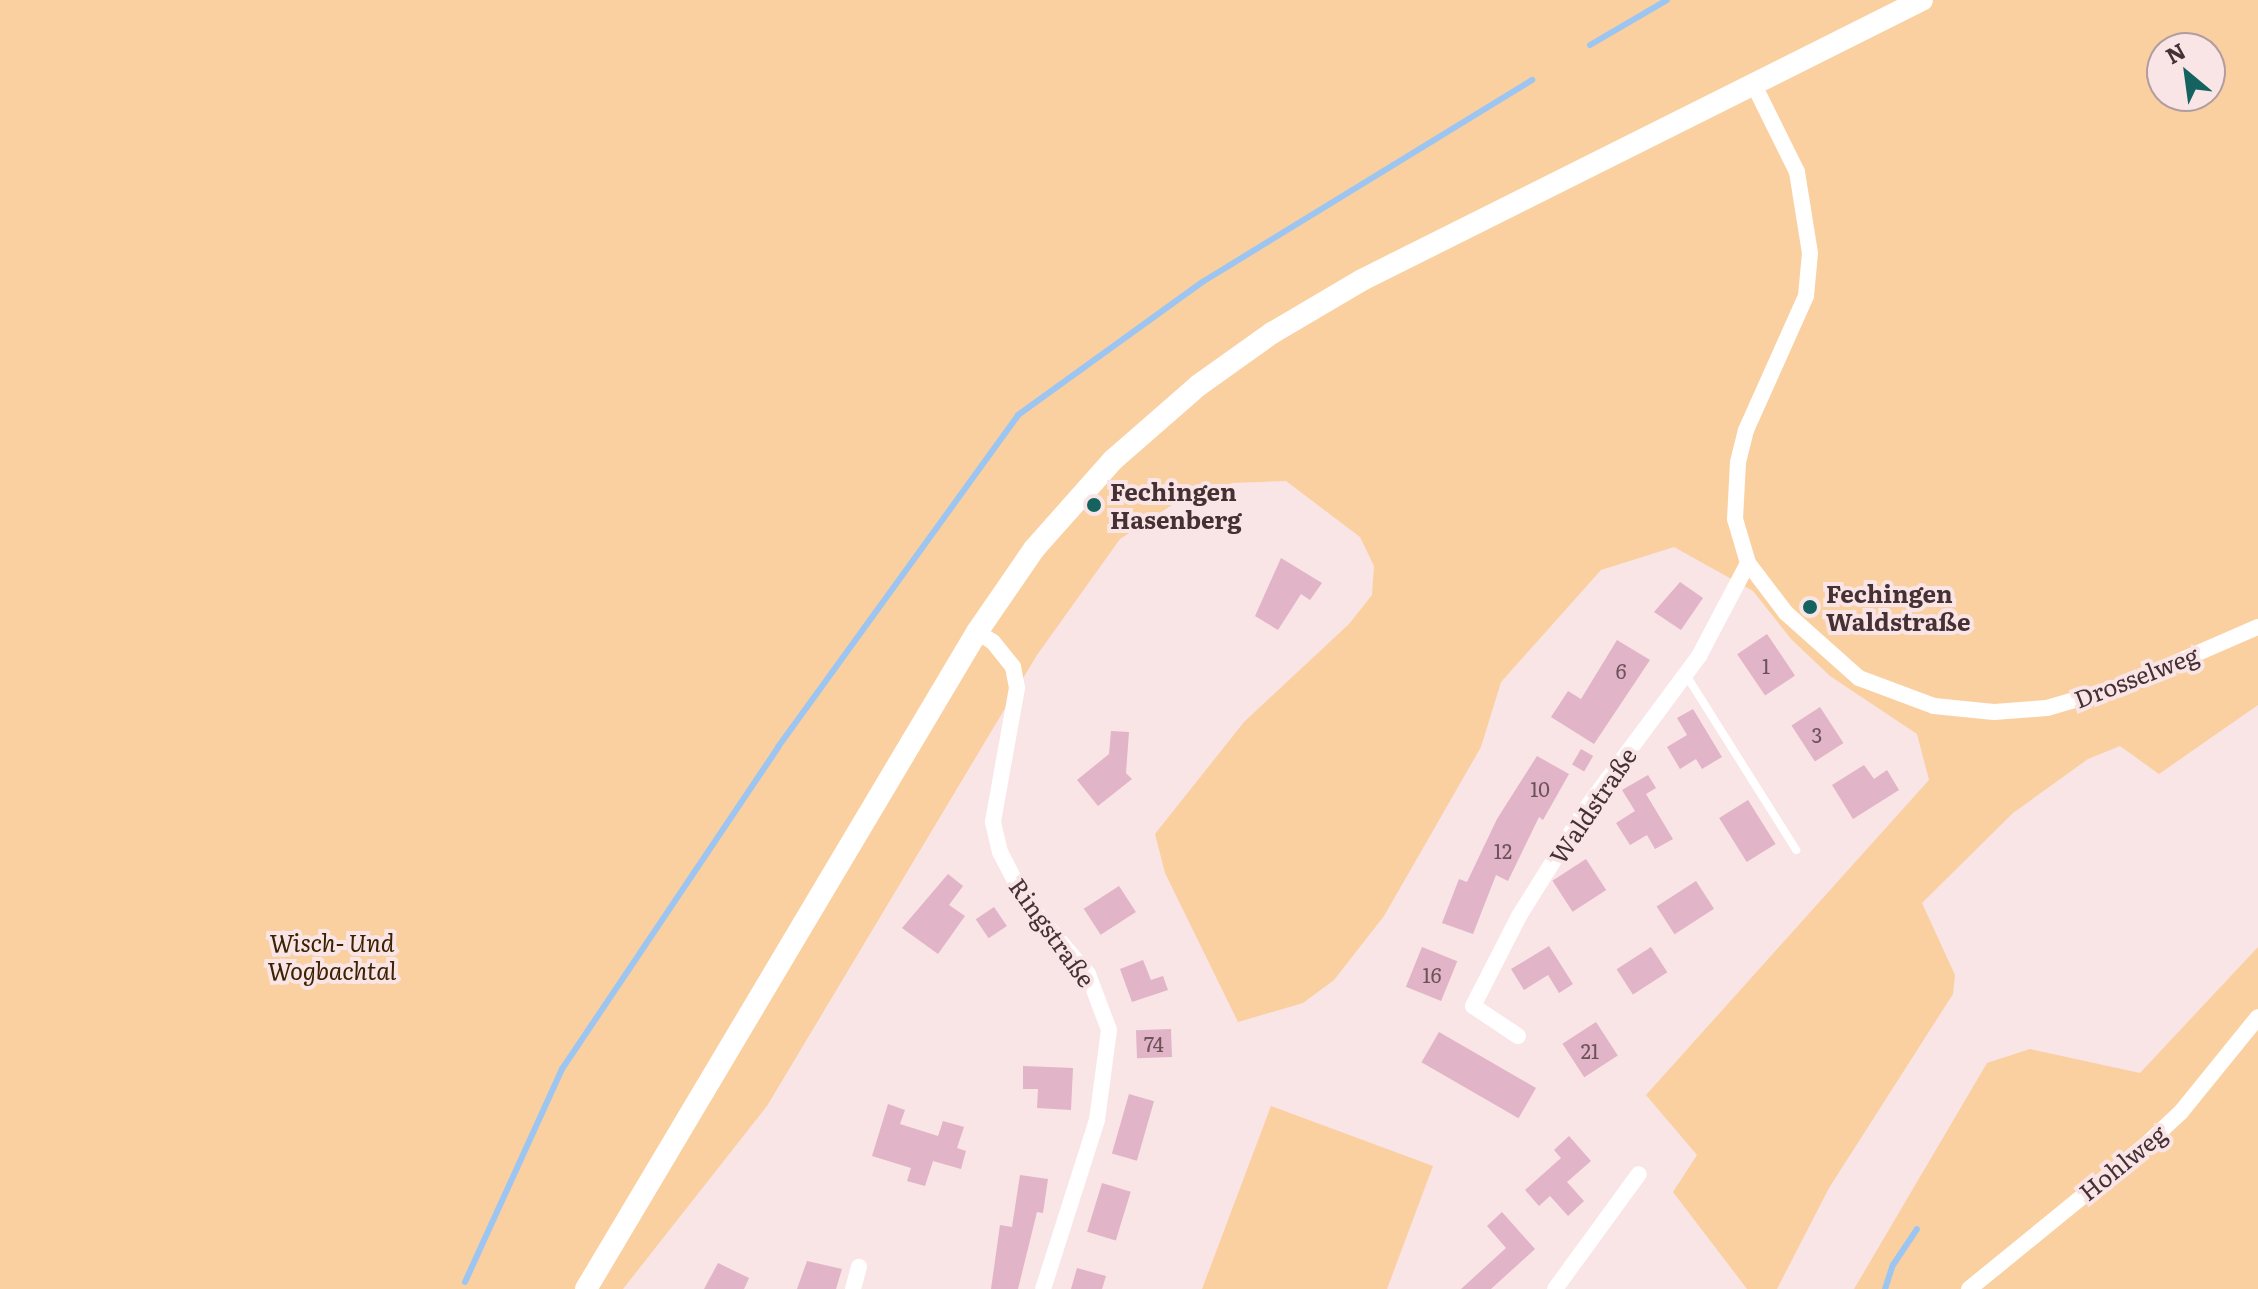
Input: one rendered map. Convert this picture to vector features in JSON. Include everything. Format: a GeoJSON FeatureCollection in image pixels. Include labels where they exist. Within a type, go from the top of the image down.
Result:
{"type":"FeatureCollection","features":[{"type":"Feature","properties":{"kind":"main road"},"geometry":{"type":"LineString","coordinates":[[586,1289],[977,632],[1034,549],[1113,460],[1154,421],[1272,333],[1362,280],[1755,87],[1922,0]]}},
{"type":"Feature","properties":{"kind":"street"},"geometry":{"type":"LineString","coordinates":[[1748,563],[1735,519],[1738,462],[1746,430],[1806,296],[1810,253],[1797,172],[1755,87]]}},
{"type":"Feature","properties":{"kind":"street","name":"Drosselweg"},"geometry":{"type":"LineString","coordinates":[[1748,563],[1765,588],[1830,656],[1859,678],[1934,706],[1994,712],[2047,708],[2122,686],[2258,627]]}},
{"type":"Feature","properties":{"kind":"street","name":"Waldstraße"},"geometry":{"type":"LineString","coordinates":[[1518,1036],[1473,1006],[1519,916],[1587,807],[1685,675],[1748,563]]}},
{"type":"Feature","properties":{"kind":"street","name":"Ringstraße"},"geometry":{"type":"LineString","coordinates":[[977,632],[993,642],[1013,667],[1017,688],[993,822],[1000,852],[1026,902],[1088,974],[1109,1030],[1097,1120],[1043,1289]]}},
{"type":"Feature","properties":{"kind":"street","name":"Hohlweg"},"geometry":{"type":"LineString","coordinates":[[1969,1289],[2149,1142],[2181,1112],[2258,1017]]}},
{"type":"Feature","properties":{"kind":"street"},"geometry":{"type":"LineString","coordinates":[[1555,1289],[1639,1174]]}},
{"type":"Feature","properties":{"kind":"street"},"geometry":{"type":"LineString","coordinates":[[853,1289],[859,1267]]}},
{"type":"Feature","properties":{"kind":"lane"},"geometry":{"type":"LineString","coordinates":[[1685,675],[1796,850]]}},
{"type":"Feature","properties":{"kind":"green space","name":"Wisch- Und Wogbachtal"},"geometry":{"type":"Polygon","coordinates":[[[0,0],[2258,0],[2258,705],[2159,774],[2120,746],[2088,759],[2013,813],[1922,903],[1955,975],[1953,994],[1829,1188],[1777,1289],[1747,1289],[1673,1192],[1697,1155],[1646,1095],[1929,780],[1917,734],[1830,676],[1791,639],[1753,591],[1674,547],[1601,570],[1501,682],[1481,747],[1384,916],[1334,980],[1303,1003],[1238,1022],[1165,873],[1155,834],[1244,722],[1349,624],[1372,595],[1374,566],[1360,537],[1286,481],[1232,483],[1175,503],[1120,539],[1037,655],[767,1106],[623,1289],[0,1289],[0,0]]]}},
{"type":"Feature","properties":{"kind":"green space"},"geometry":{"type":"Polygon","coordinates":[[[2258,947],[2258,1289],[1854,1289],[1987,1063],[2030,1049],[2140,1073],[2258,947]]]}},
{"type":"Feature","properties":{"kind":"green space"},"geometry":{"type":"Polygon","coordinates":[[[1271,1106],[1433,1166],[1387,1289],[1202,1289],[1271,1106]]]}},
{"type":"Feature","properties":{"kind":"building"},"geometry":{"type":"Polygon","coordinates":[[[1281,558],[1322,583],[1310,600],[1301,594],[1278,630],[1255,616],[1281,558]]]}},
{"type":"Feature","properties":{"kind":"building"},"geometry":{"type":"Polygon","coordinates":[[[1680,582],[1703,598],[1681,630],[1654,612],[1680,582]]]}},
{"type":"Feature","properties":{"kind":"building"},"geometry":{"type":"Polygon","coordinates":[[[1767,634],[1795,675],[1765,696],[1737,654],[1767,634]]]}},
{"type":"Feature","properties":{"kind":"building"},"geometry":{"type":"Polygon","coordinates":[[[1617,640],[1650,660],[1594,744],[1551,717],[1568,691],[1581,699],[1617,640]]]}},
{"type":"Feature","properties":{"kind":"building"},"geometry":{"type":"Polygon","coordinates":[[[1820,707],[1843,743],[1815,762],[1791,726],[1820,707]]]}},
{"type":"Feature","properties":{"kind":"building"},"geometry":{"type":"Polygon","coordinates":[[[1693,709],[1722,757],[1702,769],[1696,759],[1680,769],[1667,747],[1687,735],[1677,718],[1693,709]]]}},
{"type":"Feature","properties":{"kind":"building"},"geometry":{"type":"Polygon","coordinates":[[[1111,731],[1129,732],[1126,773],[1132,779],[1098,806],[1077,780],[1109,754],[1111,731]]]}},
{"type":"Feature","properties":{"kind":"building"},"geometry":{"type":"Polygon","coordinates":[[[1581,749],[1593,756],[1584,772],[1572,765],[1581,749]]]}},
{"type":"Feature","properties":{"kind":"building"},"geometry":{"type":"Polygon","coordinates":[[[1537,756],[1569,774],[1543,820],[1539,817],[1508,881],[1496,875],[1473,934],[1442,923],[1459,879],[1467,882],[1497,819],[1537,756]]]}},
{"type":"Feature","properties":{"kind":"building"},"geometry":{"type":"Polygon","coordinates":[[[1864,765],[1874,779],[1887,770],[1899,790],[1853,819],[1832,785],[1864,765]]]}},
{"type":"Feature","properties":{"kind":"building"},"geometry":{"type":"Polygon","coordinates":[[[1648,775],[1656,788],[1646,794],[1673,839],[1655,849],[1647,835],[1630,845],[1616,823],[1635,811],[1622,790],[1648,775]]]}},
{"type":"Feature","properties":{"kind":"building"},"geometry":{"type":"Polygon","coordinates":[[[1748,800],[1776,844],[1747,862],[1719,818],[1748,800]]]}},
{"type":"Feature","properties":{"kind":"building"},"geometry":{"type":"Polygon","coordinates":[[[1586,859],[1606,890],[1573,912],[1552,881],[1586,859]]]}},
{"type":"Feature","properties":{"kind":"building"},"geometry":{"type":"Polygon","coordinates":[[[948,874],[963,886],[949,905],[965,916],[938,954],[902,928],[948,874]]]}},
{"type":"Feature","properties":{"kind":"building"},"geometry":{"type":"Polygon","coordinates":[[[1696,881],[1714,909],[1675,934],[1657,907],[1696,881]]]}},
{"type":"Feature","properties":{"kind":"building"},"geometry":{"type":"Polygon","coordinates":[[[1119,886],[1136,912],[1101,935],[1084,909],[1119,886]]]}},
{"type":"Feature","properties":{"kind":"building"},"geometry":{"type":"Polygon","coordinates":[[[994,907],[1007,926],[989,938],[976,919],[994,907]]]}},
{"type":"Feature","properties":{"kind":"building"},"geometry":{"type":"Polygon","coordinates":[[[1549,946],[1573,984],[1559,993],[1548,975],[1524,990],[1511,969],[1549,946]]]}},
{"type":"Feature","properties":{"kind":"building"},"geometry":{"type":"Polygon","coordinates":[[[1422,947],[1457,961],[1441,1001],[1406,987],[1422,947]]]}},
{"type":"Feature","properties":{"kind":"building"},"geometry":{"type":"Polygon","coordinates":[[[1651,947],[1667,972],[1633,994],[1617,969],[1651,947]]]}},
{"type":"Feature","properties":{"kind":"building"},"geometry":{"type":"Polygon","coordinates":[[[1143,960],[1151,980],[1163,976],[1168,990],[1132,1002],[1120,969],[1143,960]]]}},
{"type":"Feature","properties":{"kind":"building"},"geometry":{"type":"Polygon","coordinates":[[[1596,1022],[1618,1056],[1584,1077],[1562,1044],[1596,1022]]]}},
{"type":"Feature","properties":{"kind":"building"},"geometry":{"type":"Polygon","coordinates":[[[1171,1029],[1172,1057],[1137,1058],[1136,1030],[1171,1029]]]}},
{"type":"Feature","properties":{"kind":"building"},"geometry":{"type":"Polygon","coordinates":[[[1439,1032],[1536,1088],[1518,1118],[1422,1062],[1439,1032]]]}},
{"type":"Feature","properties":{"kind":"building"},"geometry":{"type":"Polygon","coordinates":[[[1023,1066],[1073,1068],[1071,1110],[1037,1108],[1038,1089],[1023,1089],[1023,1066]]]}},
{"type":"Feature","properties":{"kind":"building"},"geometry":{"type":"Polygon","coordinates":[[[1129,1094],[1154,1101],[1137,1161],[1112,1154],[1129,1094]]]}},
{"type":"Feature","properties":{"kind":"building"},"geometry":{"type":"Polygon","coordinates":[[[888,1104],[905,1110],[900,1124],[938,1136],[943,1121],[964,1127],[957,1148],[966,1151],[961,1169],[933,1161],[925,1186],[907,1181],[911,1168],[872,1156],[888,1104]]]}},
{"type":"Feature","properties":{"kind":"building"},"geometry":{"type":"Polygon","coordinates":[[[1569,1136],[1591,1161],[1567,1182],[1584,1201],[1568,1216],[1550,1196],[1539,1206],[1525,1190],[1561,1158],[1554,1150],[1569,1136]]]}},
{"type":"Feature","properties":{"kind":"building"},"geometry":{"type":"Polygon","coordinates":[[[1020,1175],[1048,1179],[1043,1213],[1037,1212],[1018,1289],[991,1289],[1000,1225],[1012,1227],[1020,1175]]]}},
{"type":"Feature","properties":{"kind":"building"},"geometry":{"type":"Polygon","coordinates":[[[1102,1183],[1131,1192],[1116,1241],[1087,1232],[1102,1183]]]}},
{"type":"Feature","properties":{"kind":"building"},"geometry":{"type":"Polygon","coordinates":[[[1502,1212],[1535,1249],[1491,1289],[1461,1289],[1506,1248],[1487,1226],[1502,1212]]]}},
{"type":"Feature","properties":{"kind":"building"},"geometry":{"type":"Polygon","coordinates":[[[807,1261],[842,1269],[836,1289],[797,1289],[807,1261]]]}},
{"type":"Feature","properties":{"kind":"building"},"geometry":{"type":"Polygon","coordinates":[[[718,1263],[749,1278],[744,1289],[704,1289],[718,1263]]]}},
{"type":"Feature","properties":{"kind":"building"},"geometry":{"type":"Polygon","coordinates":[[[1077,1268],[1106,1276],[1102,1289],[1071,1289],[1077,1268]]]}},
{"type":"Feature","properties":{"kind":"waterway"},"geometry":{"type":"LineString","coordinates":[[1590,45],[1667,0]]}},
{"type":"Feature","properties":{"kind":"waterway"},"geometry":{"type":"LineString","coordinates":[[465,1282],[562,1069],[778,747],[1018,415],[1204,281],[1532,80]]}},
{"type":"Feature","properties":{"kind":"waterway"},"geometry":{"type":"LineString","coordinates":[[1885,1289],[1893,1265],[1917,1229]]}},
{"type":"Feature","properties":{"kind":"place","name":"Fechingen Hasenberg"},"geometry":{"type":"Point","coordinates":[1094,505]}},
{"type":"Feature","properties":{"kind":"place","name":"Fechingen Waldstraße"},"geometry":{"type":"Point","coordinates":[1810,607]}}]}
